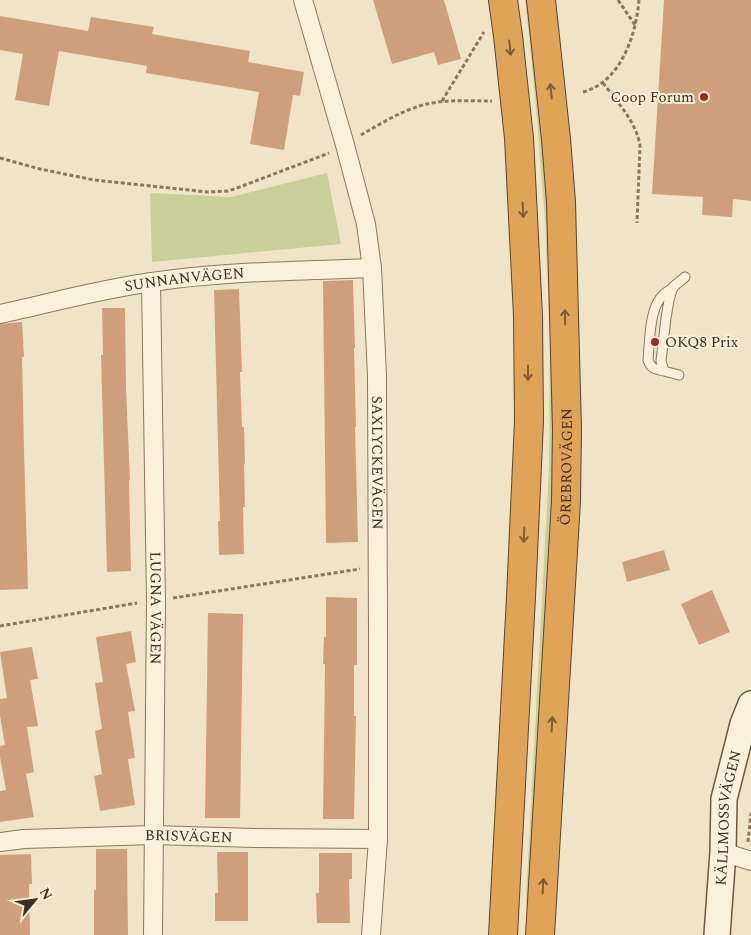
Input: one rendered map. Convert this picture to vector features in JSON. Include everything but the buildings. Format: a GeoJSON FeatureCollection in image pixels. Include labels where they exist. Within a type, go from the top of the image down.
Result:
{"type":"FeatureCollection","features":[{"type":"Feature","properties":{"kind":"highway"},"geometry":{"type":"LineString","coordinates":[[503,0],[519,138],[528,316],[529,421],[503,935]]}},
{"type":"Feature","properties":{"kind":"highway","name":"ÖREBROVÄGEN"},"geometry":{"type":"LineString","coordinates":[[540,935],[565,511],[567,429],[561,202],[541,0]]}},
{"type":"Feature","properties":{"kind":"main road","name":"KÄLLMOSSVÄGEN"},"geometry":{"type":"LineString","coordinates":[[717,935],[723,852],[724,799],[743,724],[751,704]]}},
{"type":"Feature","properties":{"kind":"street","name":"SAXLYCKEVÄGEN"},"geometry":{"type":"LineString","coordinates":[[303,0],[366,224],[372,268],[377,376],[378,839],[371,935]]}},
{"type":"Feature","properties":{"kind":"street","name":"SUNNANVÄGEN"},"geometry":{"type":"LineString","coordinates":[[0,314],[151,282],[230,273],[372,268]]}},
{"type":"Feature","properties":{"kind":"street","name":"LUGNA VÄGEN"},"geometry":{"type":"LineString","coordinates":[[151,282],[156,600],[153,935]]}},
{"type":"Feature","properties":{"kind":"street","name":"BRISVÄGEN"},"geometry":{"type":"LineString","coordinates":[[0,842],[24,839],[154,835],[378,839]]}},
{"type":"Feature","properties":{"kind":"street"},"geometry":{"type":"LineString","coordinates":[[723,852],[751,861]]}},
{"type":"Feature","properties":{"kind":"lane"},"geometry":{"type":"LineString","coordinates":[[679,375],[654,369],[648,360],[653,312],[657,303],[663,295],[685,277]]}},
{"type":"Feature","properties":{"kind":"lane"},"geometry":{"type":"LineString","coordinates":[[664,371],[662,361],[666,318],[673,287]]}},
{"type":"Feature","properties":{"kind":"path"},"geometry":{"type":"LineString","coordinates":[[618,0],[635,26]]}},
{"type":"Feature","properties":{"kind":"path"},"geometry":{"type":"LineString","coordinates":[[583,92],[603,83],[617,67],[631,39],[639,0]]}},
{"type":"Feature","properties":{"kind":"path"},"geometry":{"type":"LineString","coordinates":[[442,102],[487,27]]}},
{"type":"Feature","properties":{"kind":"path"},"geometry":{"type":"LineString","coordinates":[[603,83],[638,134],[640,145],[637,223]]}},
{"type":"Feature","properties":{"kind":"path"},"geometry":{"type":"LineString","coordinates":[[0,158],[40,169],[94,180],[208,192],[228,191],[332,152],[400,114],[422,105],[442,102],[495,101]]}},
{"type":"Feature","properties":{"kind":"path"},"geometry":{"type":"LineString","coordinates":[[0,626],[378,566]]}},
{"type":"Feature","properties":{"kind":"green space"},"geometry":{"type":"Polygon","coordinates":[[[525,0],[534,0],[548,118],[559,466],[528,918],[526,899],[549,467],[550,337],[545,221],[525,0]]]}},
{"type":"Feature","properties":{"kind":"green space"},"geometry":{"type":"Polygon","coordinates":[[[327,173],[341,244],[152,262],[150,193],[231,197],[327,173]]]}},
{"type":"Feature","properties":{"kind":"place","name":"Coop Forum"},"geometry":{"type":"Point","coordinates":[704,97]}},
{"type":"Feature","properties":{"kind":"place","name":"OKQ8 Prix"},"geometry":{"type":"Point","coordinates":[655,342]}}]}
